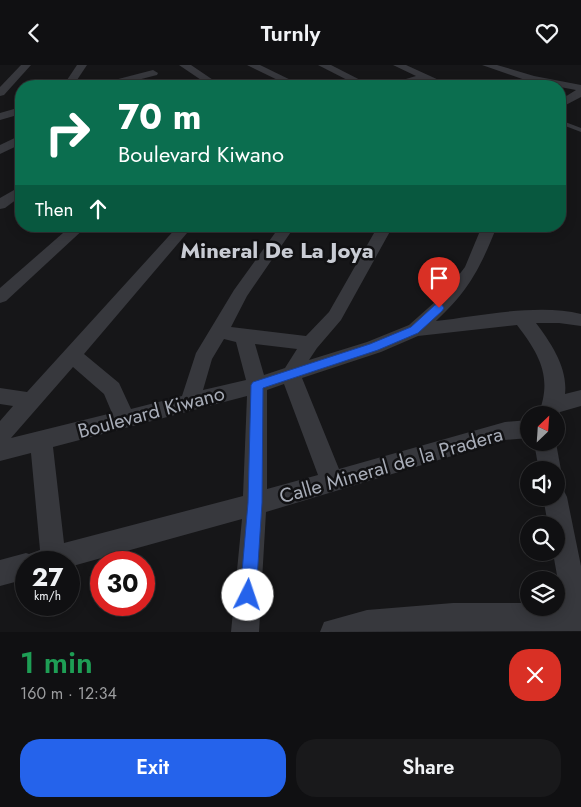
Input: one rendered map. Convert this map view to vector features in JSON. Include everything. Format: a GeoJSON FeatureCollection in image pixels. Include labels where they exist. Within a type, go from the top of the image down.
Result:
{"type":"FeatureCollection","features":[{"type":"Feature","properties":{"kind":"street"},"geometry":{"type":"LineString","coordinates":[[0,93],[26,65]]}},
{"type":"Feature","properties":{"kind":"street"},"geometry":{"type":"LineString","coordinates":[[72,80],[82,65]]}},
{"type":"Feature","properties":{"kind":"street"},"geometry":{"type":"LineString","coordinates":[[184,65],[208,80]]}},
{"type":"Feature","properties":{"kind":"street"},"geometry":{"type":"LineString","coordinates":[[252,65],[285,80]]}},
{"type":"Feature","properties":{"kind":"street"},"geometry":{"type":"LineString","coordinates":[[323,65],[354,80]]}},
{"type":"Feature","properties":{"kind":"street"},"geometry":{"type":"LineString","coordinates":[[135,80],[142,66],[164,67],[138,80]]}},
{"type":"Feature","properties":{"kind":"street"},"geometry":{"type":"LineString","coordinates":[[404,66],[433,80]]}},
{"type":"Feature","properties":{"kind":"street"},"geometry":{"type":"LineString","coordinates":[[494,66],[537,80]]}},
{"type":"Feature","properties":{"kind":"street"},"geometry":{"type":"LineString","coordinates":[[415,80],[426,77]]}},
{"type":"Feature","properties":{"kind":"street"},"geometry":{"type":"LineString","coordinates":[[567,86],[581,78]]}},
{"type":"Feature","properties":{"kind":"street"},"geometry":{"type":"LineString","coordinates":[[567,86],[581,88]]}},
{"type":"Feature","properties":{"kind":"street"},"geometry":{"type":"LineString","coordinates":[[566,101],[581,92]]}},
{"type":"Feature","properties":{"kind":"street"},"geometry":{"type":"LineString","coordinates":[[0,117],[15,112]]}},
{"type":"Feature","properties":{"kind":"street"},"geometry":{"type":"LineString","coordinates":[[0,123],[15,118]]}},
{"type":"Feature","properties":{"kind":"street"},"geometry":{"type":"LineString","coordinates":[[0,150],[15,142]]}},
{"type":"Feature","properties":{"kind":"street"},"geometry":{"type":"LineString","coordinates":[[0,205],[15,194]]}},
{"type":"Feature","properties":{"kind":"street"},"geometry":{"type":"LineString","coordinates":[[0,297],[73,232]]}},
{"type":"Feature","properties":{"kind":"street"},"geometry":{"type":"LineString","coordinates":[[0,436],[181,232]]}},
{"type":"Feature","properties":{"kind":"street"},"geometry":{"type":"LineString","coordinates":[[190,401],[203,358],[240,294],[284,232]]}},
{"type":"Feature","properties":{"kind":"street"},"geometry":{"type":"LineString","coordinates":[[332,481],[291,375],[310,343],[335,316],[383,232]]}},
{"type":"Feature","properties":{"kind":"street"},"geometry":{"type":"LineString","coordinates":[[414,330],[451,297],[472,268],[487,232]]}},
{"type":"Feature","properties":{"kind":"street"},"geometry":{"type":"LineString","coordinates":[[414,330],[548,315],[570,316],[581,319]]}},
{"type":"Feature","properties":{"kind":"street"},"geometry":{"type":"LineString","coordinates":[[522,318],[548,356],[555,373],[556,387],[552,406]]}},
{"type":"Feature","properties":{"kind":"street","name":"Boulevard Kiwano"},"geometry":{"type":"LineString","coordinates":[[0,451],[257,385],[374,347],[414,330]]}},
{"type":"Feature","properties":{"kind":"street"},"geometry":{"type":"LineString","coordinates":[[219,331],[244,336],[310,343]]}},
{"type":"Feature","properties":{"kind":"street"},"geometry":{"type":"LineString","coordinates":[[244,336],[257,385],[255,503],[245,632]]}},
{"type":"Feature","properties":{"kind":"street"},"geometry":{"type":"LineString","coordinates":[[72,355],[112,389],[125,419]]}},
{"type":"Feature","properties":{"kind":"street"},"geometry":{"type":"LineString","coordinates":[[0,396],[31,401]]}},
{"type":"Feature","properties":{"kind":"street"},"geometry":{"type":"LineString","coordinates":[[561,406],[581,398]]}},
{"type":"Feature","properties":{"kind":"street","name":"Calle Mineral de la Pradera"},"geometry":{"type":"LineString","coordinates":[[78,551],[255,503],[505,431],[520,430]]}},
{"type":"Feature","properties":{"kind":"street"},"geometry":{"type":"LineString","coordinates":[[41,441],[45,551]]}},
{"type":"Feature","properties":{"kind":"street"},"geometry":{"type":"LineString","coordinates":[[334,632],[368,624],[453,617],[580,617],[557,506]]}},
{"type":"Feature","properties":{"kind":"street"},"geometry":{"type":"LineString","coordinates":[[0,573],[15,569]]}},
{"type":"Feature","properties":{"kind":"lane"},"geometry":{"type":"LineString","coordinates":[[566,125],[581,131]]}},
{"type":"Feature","properties":{"kind":"district","name":"Mineral De La Joya"},"geometry":{"type":"Point","coordinates":[277,250]}},
{"type":"Feature","properties":{"kind":"route"},"geometry":{"type":"LineString","coordinates":[[248,595],[255,503],[257,385],[374,347],[414,330],[439,308]]}}]}
